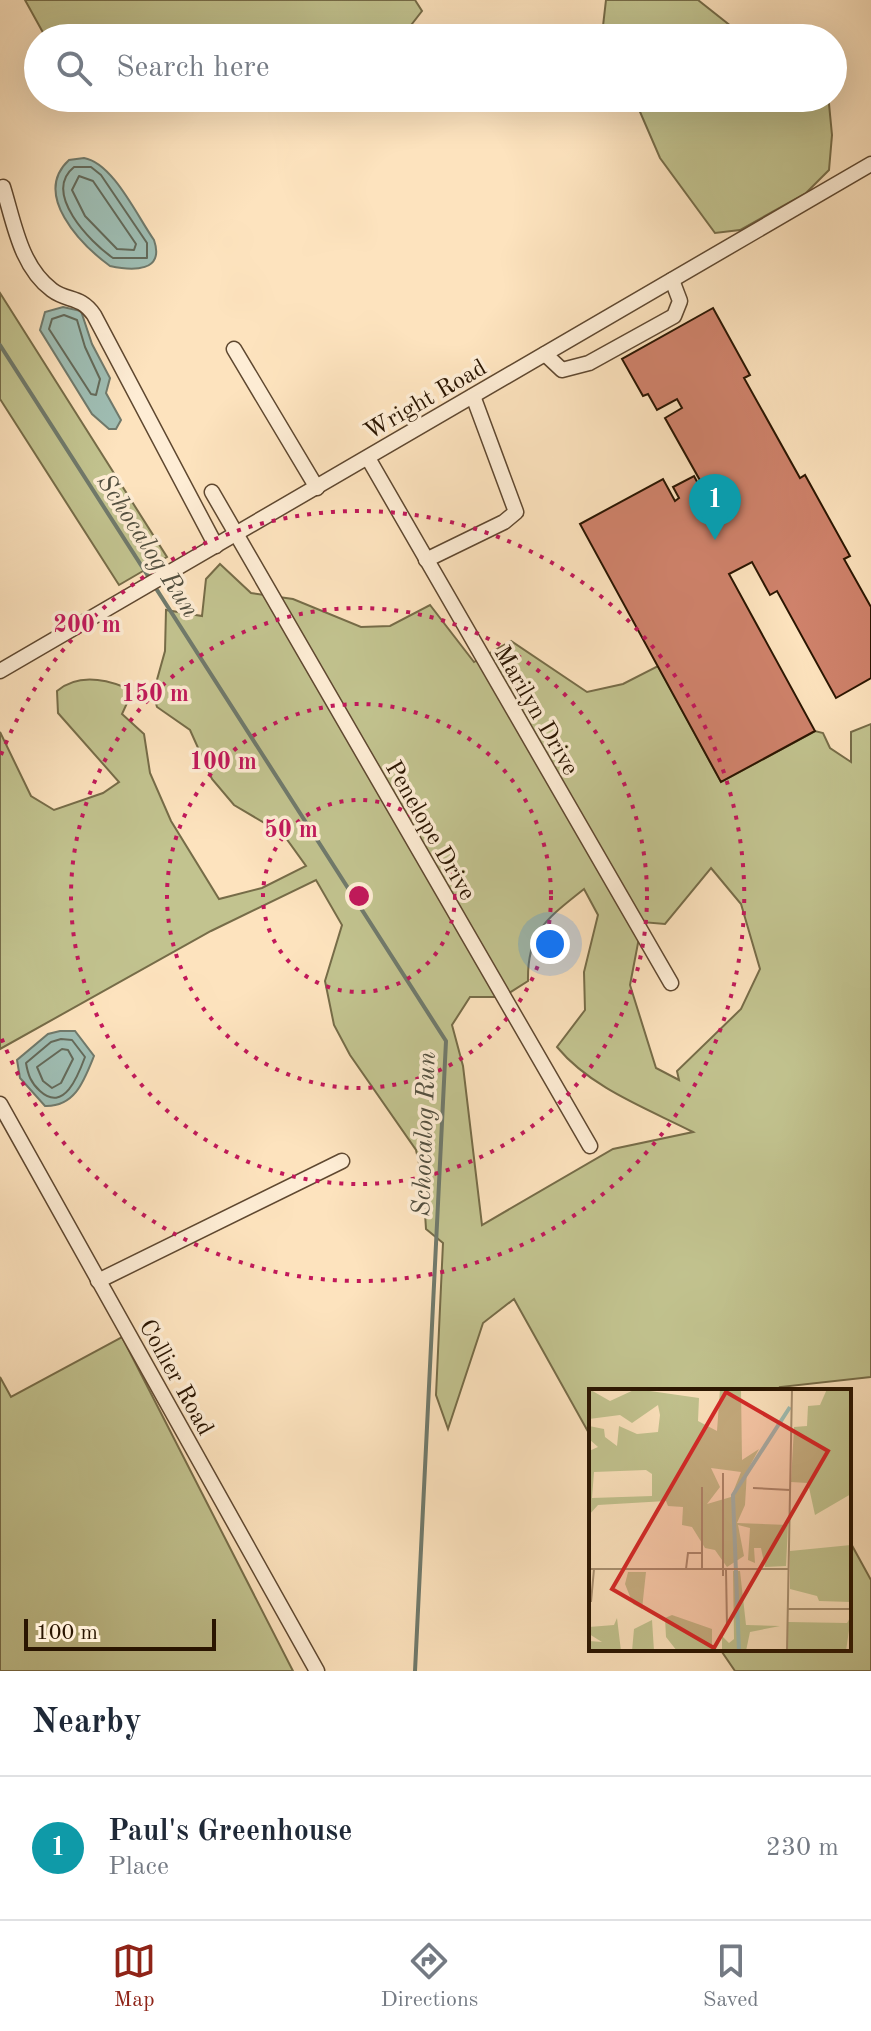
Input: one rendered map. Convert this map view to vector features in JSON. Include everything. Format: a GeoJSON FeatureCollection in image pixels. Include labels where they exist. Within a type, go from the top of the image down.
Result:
{"type":"FeatureCollection","features":[{"type":"Feature","properties":{"kind":"street","name":"Wright Road"},"geometry":{"type":"LineString","coordinates":[[0,671],[871,164]]}},
{"type":"Feature","properties":{"kind":"street"},"geometry":{"type":"LineString","coordinates":[[3,187],[24,256],[50,288],[83,302],[94,315],[216,546]]}},
{"type":"Feature","properties":{"kind":"street"},"geometry":{"type":"LineString","coordinates":[[545,354],[562,370],[589,363],[674,316],[680,301],[672,280]]}},
{"type":"Feature","properties":{"kind":"street"},"geometry":{"type":"LineString","coordinates":[[234,349],[317,488]]}},
{"type":"Feature","properties":{"kind":"street"},"geometry":{"type":"LineString","coordinates":[[426,560],[504,522],[516,512],[473,396]]}},
{"type":"Feature","properties":{"kind":"street","name":"Marilyn Drive"},"geometry":{"type":"LineString","coordinates":[[368,458],[671,983]]}},
{"type":"Feature","properties":{"kind":"street","name":"Penelope Drive"},"geometry":{"type":"LineString","coordinates":[[212,492],[590,1146]]}},
{"type":"Feature","properties":{"kind":"street","name":"Collier Road"},"geometry":{"type":"LineString","coordinates":[[0,1104],[317,1671]]}},
{"type":"Feature","properties":{"kind":"street"},"geometry":{"type":"LineString","coordinates":[[98,1281],[342,1161]]}},
{"type":"Feature","properties":{"kind":"green space"},"geometry":{"type":"Polygon","coordinates":[[[25,0],[415,0],[422,11],[412,24],[38,24],[25,0]]]}},
{"type":"Feature","properties":{"kind":"green space"},"geometry":{"type":"Polygon","coordinates":[[[606,0],[698,0],[728,24],[603,24],[606,0]]]}},
{"type":"Feature","properties":{"kind":"green space"},"geometry":{"type":"Polygon","coordinates":[[[640,112],[830,112],[832,135],[829,170],[806,193],[740,230],[715,233],[660,158],[640,112]]]}},
{"type":"Feature","properties":{"kind":"green space"},"geometry":{"type":"Polygon","coordinates":[[[0,293],[167,557],[119,585],[0,399],[0,293]]]}},
{"type":"Feature","properties":{"kind":"green space"},"geometry":{"type":"Polygon","coordinates":[[[220,564],[251,593],[293,599],[361,627],[390,626],[430,605],[474,662],[511,641],[587,692],[623,684],[658,666],[721,782],[815,731],[823,733],[830,748],[851,762],[851,732],[871,724],[871,1377],[780,1389],[589,1389],[589,1433],[514,1299],[483,1323],[448,1429],[436,1395],[443,1243],[426,1229],[423,1181],[416,1150],[350,1055],[334,1025],[325,981],[342,925],[316,880],[211,931],[0,1049],[0,732],[31,796],[54,810],[103,793],[119,782],[58,713],[57,691],[64,686],[89,680],[124,687],[128,701],[122,714],[144,734],[150,773],[171,821],[219,899],[262,888],[306,866],[283,834],[234,805],[212,779],[190,730],[157,707],[153,694],[165,651],[166,610],[202,616],[206,579],[220,564]],[[711,868],[665,924],[642,922],[630,985],[656,1068],[679,1080],[677,1071],[741,1009],[760,969],[741,904],[711,868]],[[584,889],[542,927],[531,950],[528,981],[503,997],[470,997],[452,1025],[463,1066],[482,1225],[613,1149],[693,1132],[603,1086],[557,1047],[585,1010],[584,972],[598,915],[584,889]]]}},
{"type":"Feature","properties":{"kind":"green space"},"geometry":{"type":"Polygon","coordinates":[[[122,1337],[293,1671],[0,1671],[0,1377],[11,1397],[122,1337]]]}},
{"type":"Feature","properties":{"kind":"green space"},"geometry":{"type":"Polygon","coordinates":[[[851,1544],[871,1580],[871,1671],[735,1671],[721,1651],[851,1651],[851,1544]]]}},
{"type":"Feature","properties":{"kind":"water"},"geometry":{"type":"Polygon","coordinates":[[[84,158],[105,170],[132,205],[154,240],[156,251],[151,264],[128,269],[110,266],[86,245],[64,218],[56,188],[59,173],[69,160],[84,158]]]}},
{"type":"Feature","properties":{"kind":"water"},"geometry":{"type":"Polygon","coordinates":[[[63,307],[81,311],[92,344],[110,378],[106,393],[121,420],[116,429],[109,429],[92,414],[40,330],[45,312],[63,307]]]}},
{"type":"Feature","properties":{"kind":"water"},"geometry":{"type":"Polygon","coordinates":[[[75,1031],[94,1056],[77,1091],[64,1102],[45,1106],[20,1078],[17,1060],[48,1034],[75,1031]]]}},
{"type":"Feature","properties":{"kind":"building"},"geometry":{"type":"Polygon","coordinates":[[[713,308],[750,375],[744,378],[800,478],[805,475],[850,556],[844,559],[871,607],[871,678],[836,698],[777,591],[770,595],[752,562],[729,574],[815,731],[721,782],[580,524],[663,479],[675,501],[679,498],[673,487],[694,476],[703,493],[706,491],[665,418],[682,408],[677,399],[657,410],[648,394],[643,396],[622,359],[713,308]]]}},
{"type":"Feature","properties":{"kind":"waterway","name":"Schocalog Run"},"geometry":{"type":"LineString","coordinates":[[0,345],[446,1041],[415,1671]]}},
{"type":"Feature","properties":{"kind":"place","name":"Paul's Greenhouse"},"geometry":{"type":"Point","coordinates":[715,540]}}]}
